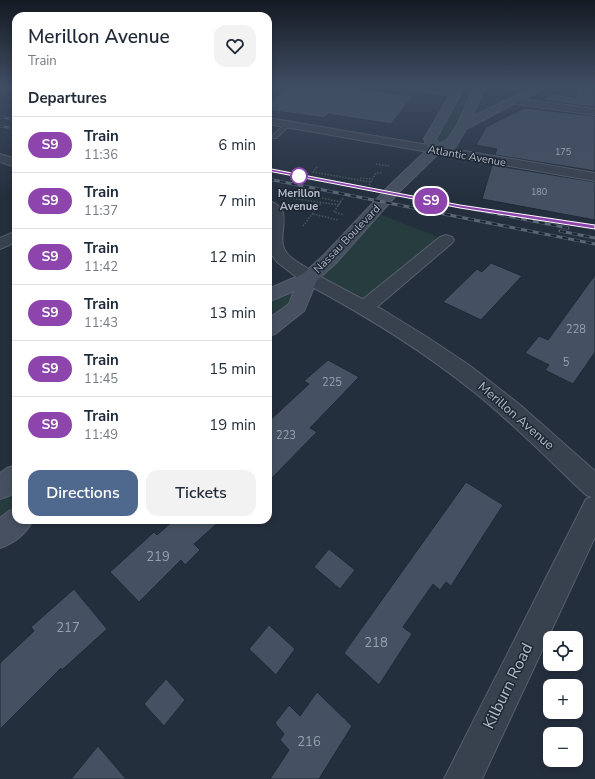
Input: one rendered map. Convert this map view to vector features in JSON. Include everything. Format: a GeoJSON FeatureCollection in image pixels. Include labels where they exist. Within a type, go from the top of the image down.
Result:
{"type":"FeatureCollection","features":[{"type":"Feature","properties":{"kind":"main road"},"geometry":{"type":"LineString","coordinates":[[435,150],[430,139],[440,122]]}},
{"type":"Feature","properties":{"kind":"main road","name":"Nassau Boulevard"},"geometry":{"type":"LineString","coordinates":[[272,294],[309,278],[330,259],[394,189],[435,150],[452,144],[464,122]]}},
{"type":"Feature","properties":{"kind":"main road"},"geometry":{"type":"LineString","coordinates":[[462,127],[469,122]]}},
{"type":"Feature","properties":{"kind":"main road","name":"Nassau Boulevard"},"geometry":{"type":"LineString","coordinates":[[272,326],[297,307],[309,278]]}},
{"type":"Feature","properties":{"kind":"main road"},"geometry":{"type":"LineString","coordinates":[[0,488],[12,479]]}},
{"type":"Feature","properties":{"kind":"main road"},"geometry":{"type":"LineString","coordinates":[[0,535],[14,524]]}},
{"type":"Feature","properties":{"kind":"street","name":"Atlantic Avenue"},"geometry":{"type":"LineString","coordinates":[[277,122],[595,178]]}},
{"type":"Feature","properties":{"kind":"street"},"geometry":{"type":"LineString","coordinates":[[0,148],[12,150]]}},
{"type":"Feature","properties":{"kind":"street"},"geometry":{"type":"LineString","coordinates":[[0,158],[12,162]]}},
{"type":"Feature","properties":{"kind":"street","name":"Merillon Avenue"},"geometry":{"type":"LineString","coordinates":[[272,220],[277,251],[309,278]]}},
{"type":"Feature","properties":{"kind":"street"},"geometry":{"type":"LineString","coordinates":[[0,244],[12,238]]}},
{"type":"Feature","properties":{"kind":"street"},"geometry":{"type":"LineString","coordinates":[[364,308],[446,240]]}},
{"type":"Feature","properties":{"kind":"street","name":"Merillon Avenue"},"geometry":{"type":"LineString","coordinates":[[272,265],[309,278],[364,308],[430,349],[482,386],[532,428],[595,488]]}},
{"type":"Feature","properties":{"kind":"street","name":"Kilburn Road"},"geometry":{"type":"LineString","coordinates":[[463,779],[595,508]]}},
{"type":"Feature","properties":{"kind":"lane"},"geometry":{"type":"LineString","coordinates":[[274,137],[288,124]]}},
{"type":"Feature","properties":{"kind":"path"},"geometry":{"type":"LineString","coordinates":[[376,164],[395,167]]}},
{"type":"Feature","properties":{"kind":"path"},"geometry":{"type":"LineString","coordinates":[[316,167],[313,172],[369,183],[376,172]]}},
{"type":"Feature","properties":{"kind":"path"},"geometry":{"type":"LineString","coordinates":[[360,178],[372,179]]}},
{"type":"Feature","properties":{"kind":"path"},"geometry":{"type":"LineString","coordinates":[[275,188],[341,202]]}},
{"type":"Feature","properties":{"kind":"path"},"geometry":{"type":"LineString","coordinates":[[288,197],[339,205]]}},
{"type":"Feature","properties":{"kind":"path"},"geometry":{"type":"LineString","coordinates":[[334,212],[344,198]]}},
{"type":"Feature","properties":{"kind":"path"},"geometry":{"type":"LineString","coordinates":[[303,226],[321,203]]}},
{"type":"Feature","properties":{"kind":"path"},"geometry":{"type":"LineString","coordinates":[[313,214],[339,220]]}},
{"type":"Feature","properties":{"kind":"green space"},"geometry":{"type":"Polygon","coordinates":[[[447,122],[457,122],[446,144],[436,142],[447,122]]]}},
{"type":"Feature","properties":{"kind":"green space"},"geometry":{"type":"Polygon","coordinates":[[[374,212],[446,240],[364,308],[309,278],[374,212]]]}},
{"type":"Feature","properties":{"kind":"green space"},"geometry":{"type":"Polygon","coordinates":[[[302,286],[297,307],[272,326],[272,296],[302,286]]]}},
{"type":"Feature","properties":{"kind":"green space"},"geometry":{"type":"Polygon","coordinates":[[[12,480],[12,524],[0,535],[0,488],[12,480]]]}},
{"type":"Feature","properties":{"kind":"building"},"geometry":{"type":"Polygon","coordinates":[[[495,122],[595,122],[595,171],[495,155],[497,149],[476,145],[486,127],[495,122]]]}},
{"type":"Feature","properties":{"kind":"building"},"geometry":{"type":"Polygon","coordinates":[[[492,165],[595,182],[595,220],[482,199],[492,165]]]}},
{"type":"Feature","properties":{"kind":"building"},"geometry":{"type":"Polygon","coordinates":[[[491,263],[522,276],[481,320],[443,302],[477,269],[482,272],[491,263]]]}},
{"type":"Feature","properties":{"kind":"building"},"geometry":{"type":"Polygon","coordinates":[[[595,275],[595,352],[573,384],[545,370],[549,365],[525,353],[539,336],[548,340],[595,275]]]}},
{"type":"Feature","properties":{"kind":"building"},"geometry":{"type":"Polygon","coordinates":[[[328,360],[359,377],[310,428],[317,432],[272,478],[272,418],[309,384],[304,381],[328,360]]]}},
{"type":"Feature","properties":{"kind":"building"},"geometry":{"type":"Polygon","coordinates":[[[466,482],[503,505],[451,586],[446,582],[440,590],[433,584],[403,627],[412,634],[379,685],[344,653],[466,482]]]}},
{"type":"Feature","properties":{"kind":"building"},"geometry":{"type":"Polygon","coordinates":[[[169,524],[216,524],[194,544],[200,550],[185,565],[181,560],[139,602],[110,572],[154,532],[157,535],[169,524]]]}},
{"type":"Feature","properties":{"kind":"building"},"geometry":{"type":"Polygon","coordinates":[[[329,549],[355,570],[340,589],[314,567],[329,549]]]}},
{"type":"Feature","properties":{"kind":"building"},"geometry":{"type":"Polygon","coordinates":[[[74,589],[107,629],[62,670],[61,668],[0,729],[0,663],[34,631],[31,627],[74,589]]]}},
{"type":"Feature","properties":{"kind":"building"},"geometry":{"type":"Polygon","coordinates":[[[269,625],[295,649],[276,675],[249,649],[269,625]]]}},
{"type":"Feature","properties":{"kind":"building"},"geometry":{"type":"Polygon","coordinates":[[[166,679],[185,700],[164,726],[144,704],[166,679]]]}},
{"type":"Feature","properties":{"kind":"building"},"geometry":{"type":"Polygon","coordinates":[[[317,692],[352,726],[319,779],[270,779],[289,750],[280,740],[284,734],[275,723],[289,705],[300,716],[317,692]]]}},
{"type":"Feature","properties":{"kind":"building"},"geometry":{"type":"Polygon","coordinates":[[[98,746],[126,779],[71,779],[98,746]]]}},
{"type":"Feature","properties":{"kind":"railway"},"geometry":{"type":"LineString","coordinates":[[0,126],[12,128]]}},
{"type":"Feature","properties":{"kind":"railway"},"geometry":{"type":"LineString","coordinates":[[272,170],[568,228]]}},
{"type":"Feature","properties":{"kind":"railway"},"geometry":{"type":"LineString","coordinates":[[272,180],[595,244]]}},
{"type":"Feature","properties":{"kind":"railway"},"geometry":{"type":"LineString","coordinates":[[562,222],[595,227]]}},
{"type":"Feature","properties":{"kind":"railway"},"geometry":{"type":"LineString","coordinates":[[560,231],[595,238]]}},
{"type":"Feature","properties":{"kind":"train","name":"S9"},"geometry":{"type":"LineString","coordinates":[[272,170],[460,207],[595,227]]}},
{"type":"Feature","properties":{"kind":"place","name":"Merillon Avenue"},"geometry":{"type":"Point","coordinates":[299,176]}}]}
